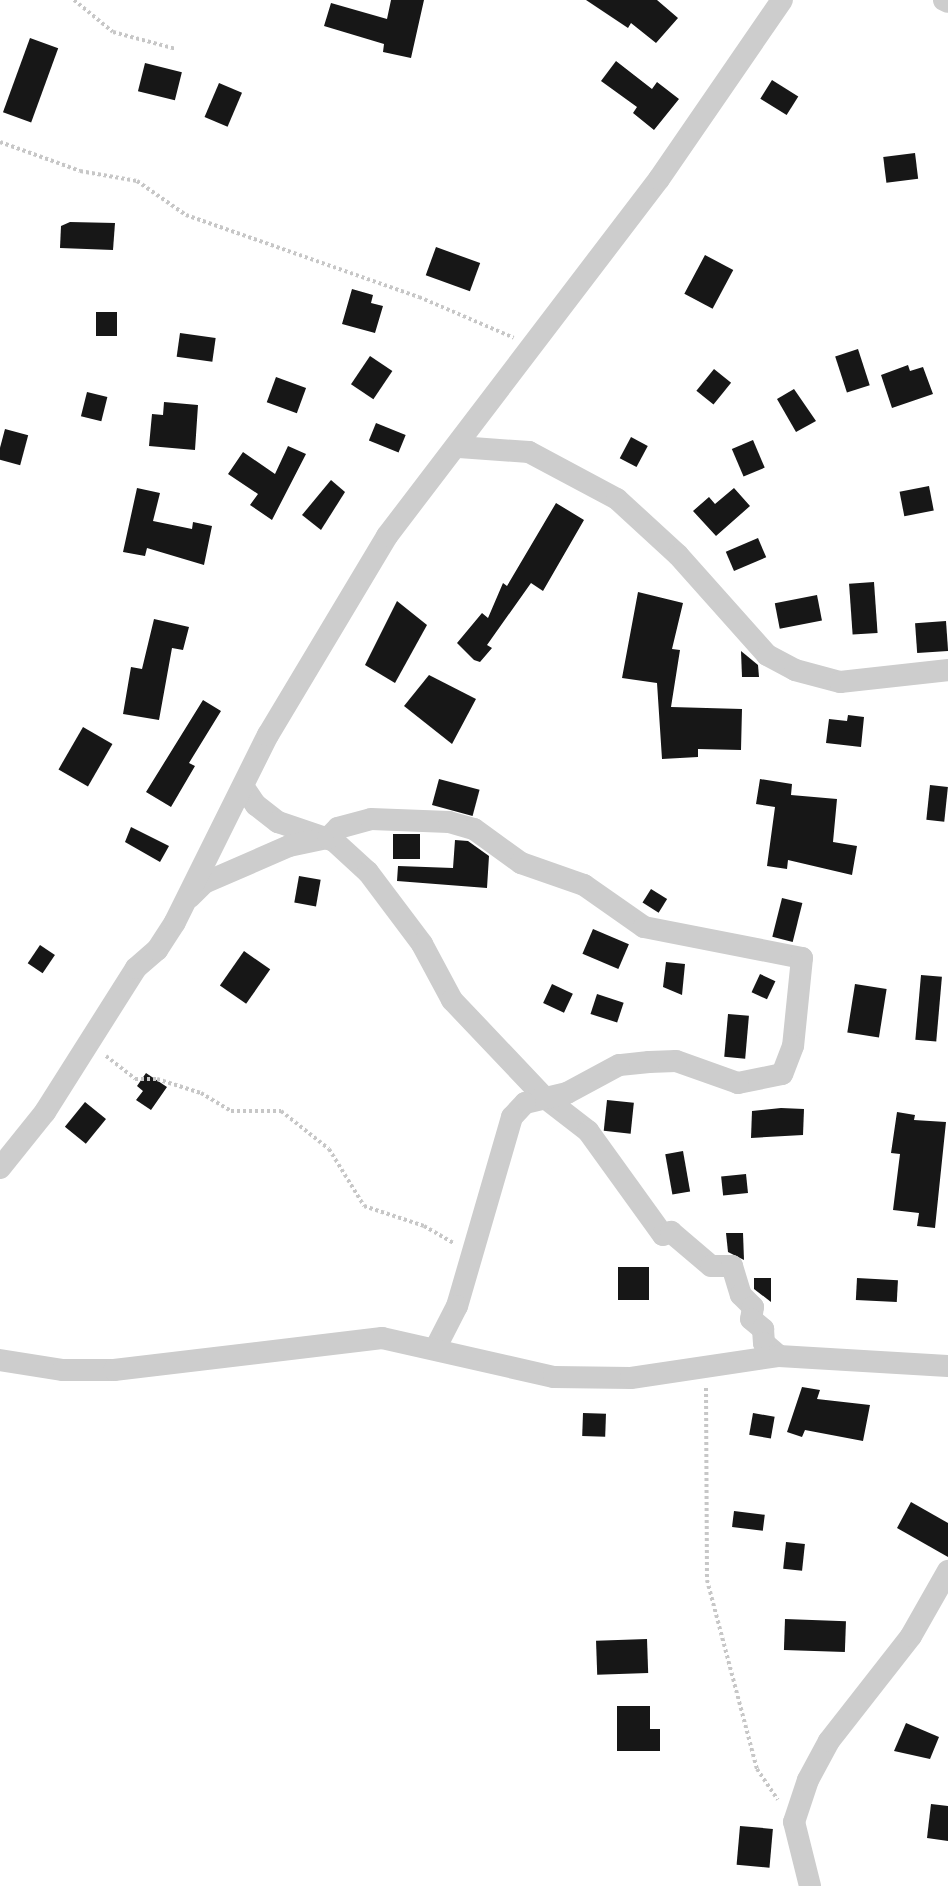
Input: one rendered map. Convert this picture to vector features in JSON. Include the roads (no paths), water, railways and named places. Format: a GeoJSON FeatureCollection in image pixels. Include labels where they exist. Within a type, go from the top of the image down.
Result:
{"type":"FeatureCollection","features":[{"type":"Feature","properties":{"kind":"street"},"geometry":{"type":"LineString","coordinates":[[0,1168],[185,902],[243,786],[387,536],[459,447],[531,345],[659,179],[782,0]]}},
{"type":"Feature","properties":{"kind":"street"},"geometry":{"type":"LineString","coordinates":[[944,0],[948,2]]}},
{"type":"Feature","properties":{"kind":"street"},"geometry":{"type":"LineString","coordinates":[[459,447],[529,452],[617,499],[678,555],[767,655],[795,670],[840,682],[900,680],[948,670]]}},
{"type":"Feature","properties":{"kind":"street"},"geometry":{"type":"LineString","coordinates":[[243,786],[256,805],[278,822],[328,838],[368,872],[422,944],[452,1000],[544,1097],[588,1131],[663,1234],[671,1232],[711,1266],[732,1266],[741,1295],[753,1307],[751,1319],[763,1329],[764,1343],[780,1356]]}},
{"type":"Feature","properties":{"kind":"street"},"geometry":{"type":"LineString","coordinates":[[185,902],[223,875],[289,846],[328,838],[338,828],[370,819],[449,822],[474,829],[521,863],[584,885],[644,927],[802,958],[791,1057],[782,1074],[738,1083],[676,1062],[619,1065],[567,1093],[525,1103],[512,1117],[457,1305],[436,1347]]}},
{"type":"Feature","properties":{"kind":"street"},"geometry":{"type":"LineString","coordinates":[[0,1359],[63,1370],[114,1370],[382,1338],[436,1347],[554,1377],[631,1378],[780,1356],[948,1366]]}},
{"type":"Feature","properties":{"kind":"street"},"geometry":{"type":"LineString","coordinates":[[810,1886],[794,1822],[829,1741],[911,1636],[948,1571]]}}]}
